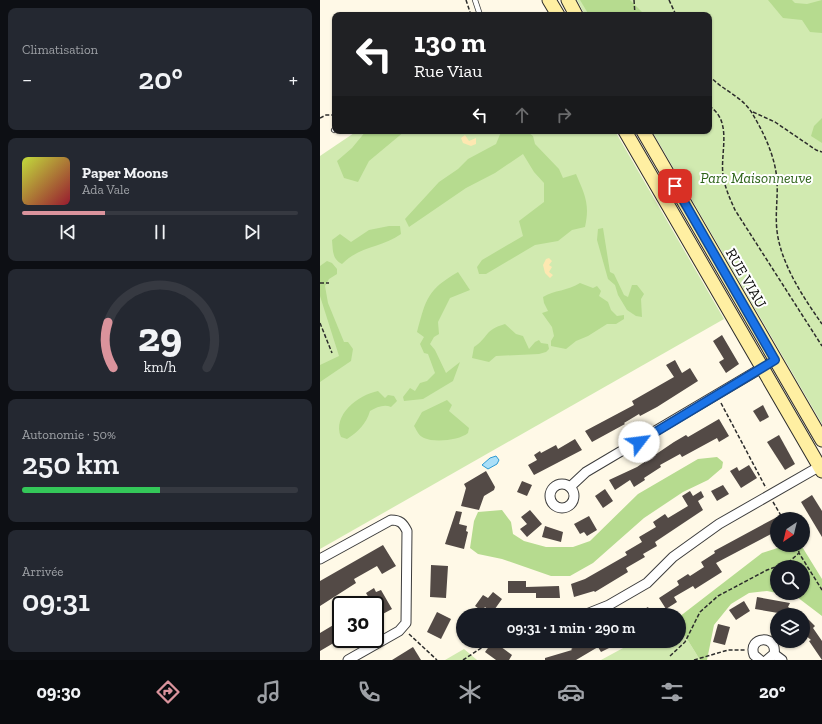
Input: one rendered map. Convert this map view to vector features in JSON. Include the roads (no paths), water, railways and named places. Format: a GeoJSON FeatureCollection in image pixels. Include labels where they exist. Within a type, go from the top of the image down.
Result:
{"type":"FeatureCollection","features":[{"type":"Feature","properties":{"kind":"main road"},"geometry":{"type":"LineString","coordinates":[[549,0],[556,12]]}},
{"type":"Feature","properties":{"kind":"main road"},"geometry":{"type":"LineString","coordinates":[[568,0],[574,12]]}},
{"type":"Feature","properties":{"kind":"main road","name":"RUE VIAU"},"geometry":{"type":"LineString","coordinates":[[627,134],[821,467]]}},
{"type":"Feature","properties":{"kind":"main road","name":"RUE VIAU"},"geometry":{"type":"LineString","coordinates":[[645,134],[822,440]]}},
{"type":"Feature","properties":{"kind":"street"},"geometry":{"type":"LineString","coordinates":[[570,487],[586,472],[717,396],[775,360]]}},
{"type":"Feature","properties":{"kind":"street"},"geometry":{"type":"LineString","coordinates":[[602,608],[647,583],[672,557],[719,524],[821,467]]}},
{"type":"Feature","properties":{"kind":"street"},"geometry":{"type":"LineString","coordinates":[[320,559],[391,520],[398,520],[404,524],[407,531],[406,623],[400,631],[348,660]]}},
{"type":"Feature","properties":{"kind":"street"},"geometry":{"type":"LineString","coordinates":[[760,660],[756,658],[753,652],[756,642],[766,639],[772,643],[770,657],[782,660]]}},
{"type":"Feature","properties":{"kind":"lane"},"geometry":{"type":"LineString","coordinates":[[475,0],[479,12]]}},
{"type":"Feature","properties":{"kind":"water"},"geometry":{"type":"Polygon","coordinates":[[[496,456],[499,460],[497,464],[488,469],[482,465],[490,458],[496,456]]]}},
{"type":"Feature","properties":{"kind":"park label","name":"Parc Maisonneuve"},"geometry":{"type":"Point","coordinates":[756,178]}}]}
